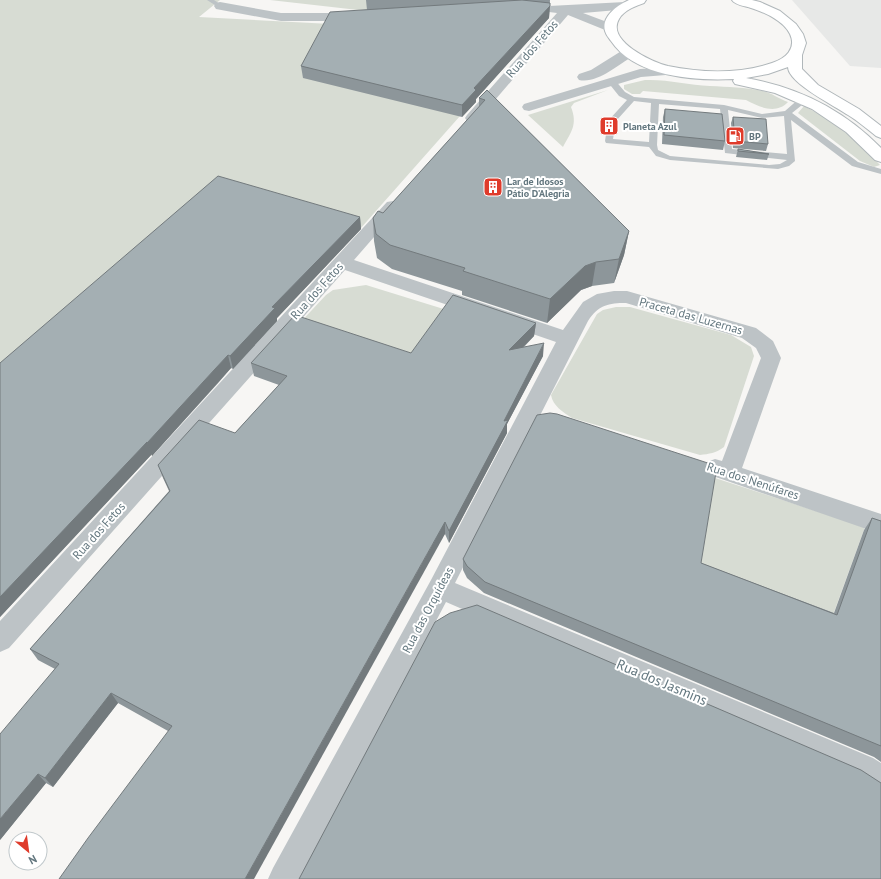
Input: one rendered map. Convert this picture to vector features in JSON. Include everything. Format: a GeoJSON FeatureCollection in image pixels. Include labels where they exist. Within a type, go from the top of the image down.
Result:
{"type":"FeatureCollection","features":[{"type":"Feature","properties":{"kind":"main road"},"geometry":{"type":"LineString","coordinates":[[640,0],[625,6],[614,16],[610,28],[615,41],[628,53],[648,63],[673,71],[761,84],[804,99],[838,118],[870,144],[881,157]]}},
{"type":"Feature","properties":{"kind":"main road"},"geometry":{"type":"LineString","coordinates":[[738,0],[764,8]]}},
{"type":"Feature","properties":{"kind":"main road"},"geometry":{"type":"LineString","coordinates":[[709,76],[738,76],[763,72],[782,65],[795,55],[799,47],[799,39],[795,30],[788,22],[751,0]]}},
{"type":"Feature","properties":{"kind":"main road"},"geometry":{"type":"LineString","coordinates":[[795,55],[795,70],[813,88],[854,112],[881,133]]}},
{"type":"Feature","properties":{"kind":"street"},"geometry":{"type":"LineString","coordinates":[[215,3],[281,17],[369,17]]}},
{"type":"Feature","properties":{"kind":"street"},"geometry":{"type":"LineString","coordinates":[[564,5],[625,6]]}},
{"type":"Feature","properties":{"kind":"street"},"geometry":{"type":"LineString","coordinates":[[564,5],[610,28]]}},
{"type":"Feature","properties":{"kind":"street","name":"Rua dos Fetos"},"geometry":{"type":"LineString","coordinates":[[458,133],[564,5]]}},
{"type":"Feature","properties":{"kind":"street","name":"Rua dos Fetos"},"geometry":{"type":"LineString","coordinates":[[628,53],[596,73],[526,102],[640,73],[673,71]]}},
{"type":"Feature","properties":{"kind":"street","name":"Rua dos Fetos"},"geometry":{"type":"LineString","coordinates":[[0,640],[406,192]]}},
{"type":"Feature","properties":{"kind":"street"},"geometry":{"type":"LineString","coordinates":[[343,263],[568,339]]}},
{"type":"Feature","properties":{"kind":"street","name":"Praceta das Luzernas"},"geometry":{"type":"LineString","coordinates":[[568,339],[586,308],[592,302],[615,296],[734,328],[750,333],[757,338],[770,351],[771,358],[730,473]]}},
{"type":"Feature","properties":{"kind":"street","name":"Rua das Orquídeas"},"geometry":{"type":"LineString","coordinates":[[284,879],[440,588],[541,412],[568,339]]}},
{"type":"Feature","properties":{"kind":"street","name":"Rua dos Nenúfares"},"geometry":{"type":"LineString","coordinates":[[699,463],[881,524]]}},
{"type":"Feature","properties":{"kind":"street","name":"Rua dos Jasmins"},"geometry":{"type":"LineString","coordinates":[[440,588],[863,768],[881,781]]}},
{"type":"Feature","properties":{"kind":"lane"},"geometry":{"type":"LineString","coordinates":[[611,81],[622,94],[632,99],[724,107],[762,116],[787,113],[804,99]]}},
{"type":"Feature","properties":{"kind":"lane"},"geometry":{"type":"LineString","coordinates":[[632,99],[612,121],[609,141],[652,145]]}},
{"type":"Feature","properties":{"kind":"lane"},"geometry":{"type":"LineString","coordinates":[[655,102],[652,145],[653,150],[656,153],[670,158],[769,167],[780,167],[787,165],[791,161],[787,113]]}},
{"type":"Feature","properties":{"kind":"lane"},"geometry":{"type":"LineString","coordinates":[[724,107],[728,151],[791,157]]}},
{"type":"Feature","properties":{"kind":"lane"},"geometry":{"type":"LineString","coordinates":[[787,113],[855,164],[881,172]]}},
{"type":"Feature","properties":{"kind":"shaded area"},"geometry":{"type":"Polygon","coordinates":[[[0,0],[220,0],[199,17],[331,24],[460,116],[360,229],[0,382],[0,0]]]}},
{"type":"Feature","properties":{"kind":"shaded area"},"geometry":{"type":"Polygon","coordinates":[[[270,0],[373,0],[367,11],[270,0]]]}},
{"type":"Feature","properties":{"kind":"shaded area"},"geometry":{"type":"Polygon","coordinates":[[[792,0],[881,0],[881,68],[850,66],[792,0]]]}},
{"type":"Feature","properties":{"kind":"shaded area"},"geometry":{"type":"Polygon","coordinates":[[[645,80],[661,80],[763,91],[788,102],[783,106],[773,109],[756,105],[746,100],[643,91],[640,94],[632,94],[624,89],[624,85],[645,80]]]}},
{"type":"Feature","properties":{"kind":"shaded area"},"geometry":{"type":"Polygon","coordinates":[[[608,90],[574,103],[571,107],[574,119],[573,128],[563,147],[528,115],[608,90]]]}},
{"type":"Feature","properties":{"kind":"shaded area"},"geometry":{"type":"Polygon","coordinates":[[[804,106],[832,121],[862,146],[880,165],[874,167],[860,161],[798,113],[804,106]]]}},
{"type":"Feature","properties":{"kind":"shaded area"},"geometry":{"type":"Polygon","coordinates":[[[366,285],[450,311],[418,357],[296,327],[326,295],[333,290],[366,285]]]}},
{"type":"Feature","properties":{"kind":"shaded area"},"geometry":{"type":"Polygon","coordinates":[[[616,307],[630,307],[731,335],[751,347],[754,356],[724,447],[712,453],[700,455],[572,418],[556,406],[551,395],[597,314],[603,310],[616,307]]]}},
{"type":"Feature","properties":{"kind":"shaded area"},"geometry":{"type":"Polygon","coordinates":[[[712,477],[865,527],[829,626],[696,575],[712,477]]]}},
{"type":"Feature","properties":{"kind":"building"},"geometry":{"type":"Polygon","coordinates":[[[522,0],[550,3],[550,6],[474,88],[476,90],[462,105],[301,66],[330,12],[522,0]]]}},
{"type":"Feature","properties":{"kind":"building","name":"Lar de Idosos Pátio D'Alegria"},"geometry":{"type":"Polygon","coordinates":[[[487,90],[629,231],[619,259],[596,262],[585,266],[550,299],[463,271],[465,268],[390,245],[376,234],[373,218],[378,211],[383,213],[485,100],[479,98],[487,90]]]}},
{"type":"Feature","properties":{"kind":"building"},"geometry":{"type":"Polygon","coordinates":[[[665,109],[722,114],[725,141],[664,135],[665,109]]]}},
{"type":"Feature","properties":{"kind":"building"},"geometry":{"type":"Polygon","coordinates":[[[733,117],[766,119],[768,144],[735,141],[733,117]]]}},
{"type":"Feature","properties":{"kind":"building"},"geometry":{"type":"Polygon","coordinates":[[[738,149],[769,154],[738,151],[738,149]]]}},
{"type":"Feature","properties":{"kind":"building"},"geometry":{"type":"Polygon","coordinates":[[[218,176],[360,217],[272,307],[275,308],[230,356],[228,355],[147,443],[0,597],[0,363],[218,176]]]}},
{"type":"Feature","properties":{"kind":"building"},"geometry":{"type":"Polygon","coordinates":[[[453,295],[536,323],[509,350],[544,343],[504,421],[508,420],[449,531],[445,522],[245,879],[59,879],[172,726],[111,693],[45,778],[38,774],[0,819],[0,734],[59,664],[30,649],[170,491],[158,465],[199,420],[235,433],[287,376],[251,363],[295,315],[411,353],[453,295]]]}},
{"type":"Feature","properties":{"kind":"building"},"geometry":{"type":"Polygon","coordinates":[[[550,413],[717,466],[701,563],[837,615],[872,518],[881,521],[881,746],[485,582],[467,566],[463,559],[537,415],[550,413]]]}},
{"type":"Feature","properties":{"kind":"building"},"geometry":{"type":"Polygon","coordinates":[[[477,605],[861,770],[881,783],[881,879],[299,879],[435,622],[450,613],[477,605]]]}},
{"type":"Feature","properties":{"kind":"place","name":"Planeta Azul"},"geometry":{"type":"Point","coordinates":[609,126]}},
{"type":"Feature","properties":{"kind":"place","name":"BP"},"geometry":{"type":"Point","coordinates":[735,136]}},
{"type":"Feature","properties":{"kind":"place","name":"Lar de Idosos Pátio D'Alegria"},"geometry":{"type":"Point","coordinates":[493,187]}}]}
